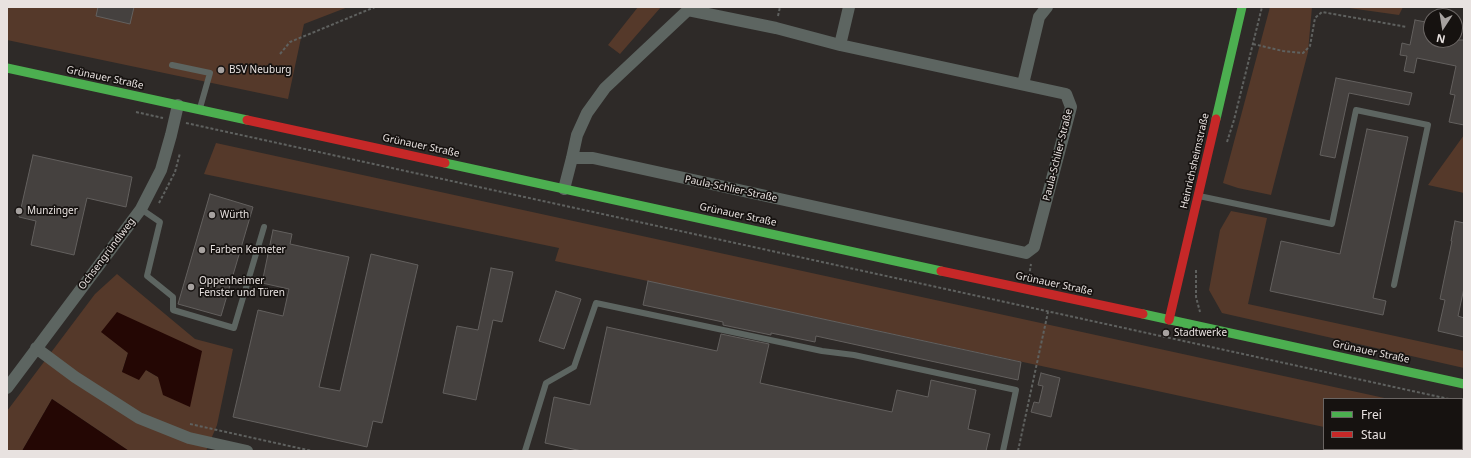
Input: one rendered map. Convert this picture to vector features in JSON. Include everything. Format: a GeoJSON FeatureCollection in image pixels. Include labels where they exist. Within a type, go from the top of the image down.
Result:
{"type":"FeatureCollection","features":[{"type":"Feature","properties":{"kind":"street"},"geometry":{"type":"LineString","coordinates":[[840,45],[849,7]]}},
{"type":"Feature","properties":{"kind":"street"},"geometry":{"type":"LineString","coordinates":[[1023,84],[1039,17],[1047,7]]}},
{"type":"Feature","properties":{"kind":"street","name":"Heinrichsheimstraße"},"geometry":{"type":"LineString","coordinates":[[1169,320],[1242,7]]}},
{"type":"Feature","properties":{"kind":"street","name":"Paula-Schlier-Straße"},"geometry":{"type":"LineString","coordinates":[[564,188],[578,135],[587,113],[604,88],[688,10],[776,28],[840,45],[1066,94],[1071,107],[1034,247],[1026,253],[593,158],[572,158]]}},
{"type":"Feature","properties":{"kind":"street","name":"Grünauer Straße"},"geometry":{"type":"LineString","coordinates":[[7,68],[1464,384]]}},
{"type":"Feature","properties":{"kind":"street","name":"Ochsengründlweg"},"geometry":{"type":"LineString","coordinates":[[9,382],[141,209],[161,170],[178,105]]}},
{"type":"Feature","properties":{"kind":"street"},"geometry":{"type":"LineString","coordinates":[[36,348],[75,377],[139,418],[189,438],[247,451]]}},
{"type":"Feature","properties":{"kind":"lane"},"geometry":{"type":"LineString","coordinates":[[172,65],[210,72],[199,109]]}},
{"type":"Feature","properties":{"kind":"lane"},"geometry":{"type":"LineString","coordinates":[[1198,196],[1332,224],[1356,110],[1428,125],[1394,285]]}},
{"type":"Feature","properties":{"kind":"lane"},"geometry":{"type":"LineString","coordinates":[[141,209],[160,222],[147,276],[173,297],[173,310],[234,328],[264,226]]}},
{"type":"Feature","properties":{"kind":"lane"},"geometry":{"type":"LineString","coordinates":[[525,451],[546,383],[574,367],[596,303],[822,351],[854,355],[1016,390],[1003,451]]}},
{"type":"Feature","properties":{"kind":"path"},"geometry":{"type":"LineString","coordinates":[[280,54],[290,42],[375,7]]}},
{"type":"Feature","properties":{"kind":"path"},"geometry":{"type":"LineString","coordinates":[[1224,148],[1234,120],[1262,7]]}},
{"type":"Feature","properties":{"kind":"path"},"geometry":{"type":"LineString","coordinates":[[1253,44],[1283,52],[1303,53],[1310,46],[1315,18],[1322,12],[1406,27]]}},
{"type":"Feature","properties":{"kind":"path"},"geometry":{"type":"LineString","coordinates":[[174,121],[1444,398]]}},
{"type":"Feature","properties":{"kind":"path"},"geometry":{"type":"LineString","coordinates":[[151,216],[166,192],[175,172],[180,151]]}},
{"type":"Feature","properties":{"kind":"path"},"geometry":{"type":"LineString","coordinates":[[1025,290],[1034,247]]}},
{"type":"Feature","properties":{"kind":"path"},"geometry":{"type":"LineString","coordinates":[[1196,267],[1196,297],[1206,328]]}},
{"type":"Feature","properties":{"kind":"path"},"geometry":{"type":"LineString","coordinates":[[1018,451],[1048,312]]}},
{"type":"Feature","properties":{"kind":"path"},"geometry":{"type":"LineString","coordinates":[[185,423],[312,451]]}},
{"type":"Feature","properties":{"kind":"shaded area","name":"BSV Neuburg"},"geometry":{"type":"Polygon","coordinates":[[[7,7],[348,7],[304,24],[288,99],[7,40],[7,7]]]}},
{"type":"Feature","properties":{"kind":"shaded area"},"geometry":{"type":"Polygon","coordinates":[[[638,7],[661,7],[620,54],[608,45],[638,7]]]}},
{"type":"Feature","properties":{"kind":"shaded area"},"geometry":{"type":"Polygon","coordinates":[[[1270,7],[1312,7],[1308,52],[1271,195],[1238,188],[1223,183],[1270,7]]]}},
{"type":"Feature","properties":{"kind":"shaded area"},"geometry":{"type":"Polygon","coordinates":[[[1342,7],[1403,7],[1399,15],[1342,7]]]}},
{"type":"Feature","properties":{"kind":"shaded area"},"geometry":{"type":"Polygon","coordinates":[[[1464,135],[1464,193],[1428,185],[1464,135]]]}},
{"type":"Feature","properties":{"kind":"shaded area"},"geometry":{"type":"Polygon","coordinates":[[[216,143],[1384,398],[1323,398],[1323,427],[555,261],[559,248],[204,174],[216,143]]]}},
{"type":"Feature","properties":{"kind":"shaded area"},"geometry":{"type":"Polygon","coordinates":[[[1231,211],[1267,218],[1248,304],[1464,351],[1464,368],[1222,313],[1209,290],[1220,230],[1231,211]]]}},
{"type":"Feature","properties":{"kind":"shaded area"},"geometry":{"type":"Polygon","coordinates":[[[117,274],[195,339],[233,349],[217,425],[206,451],[129,451],[52,399],[22,451],[7,451],[7,411],[95,294],[117,274]],[[202,351],[128,353],[122,372],[146,370],[158,377],[202,351]]]}},
{"type":"Feature","properties":{"kind":"shaded area"},"geometry":{"type":"Polygon","coordinates":[[[117,312],[202,351],[190,407],[163,395],[158,377],[146,370],[139,380],[122,372],[128,353],[101,332],[117,312]]]}},
{"type":"Feature","properties":{"kind":"shaded area"},"geometry":{"type":"Polygon","coordinates":[[[52,399],[129,451],[22,451],[52,399]]]}},
{"type":"Feature","properties":{"kind":"shaded area"},"geometry":{"type":"Polygon","coordinates":[[[1464,415],[1464,451],[1430,450],[1463,450],[1464,415]]]}},
{"type":"Feature","properties":{"kind":"building"},"geometry":{"type":"Polygon","coordinates":[[[98,7],[134,7],[130,24],[96,16],[98,7]]]}},
{"type":"Feature","properties":{"kind":"building"},"geometry":{"type":"Polygon","coordinates":[[[1415,20],[1423,22],[1423,48],[1463,48],[1464,40],[1464,125],[1449,122],[1455,95],[1450,94],[1456,66],[1417,58],[1414,73],[1404,71],[1407,56],[1400,55],[1402,43],[1410,45],[1415,20]]]}},
{"type":"Feature","properties":{"kind":"building"},"geometry":{"type":"Polygon","coordinates":[[[1336,78],[1412,93],[1409,105],[1349,93],[1335,158],[1320,155],[1336,78]]]}},
{"type":"Feature","properties":{"kind":"building"},"geometry":{"type":"Polygon","coordinates":[[[1367,129],[1408,137],[1373,298],[1386,301],[1383,315],[1270,291],[1281,241],[1340,254],[1367,129]]]}},
{"type":"Feature","properties":{"kind":"building"},"geometry":{"type":"Polygon","coordinates":[[[33,155],[132,177],[126,207],[87,198],[74,255],[31,245],[36,221],[19,217],[33,155]]]}},
{"type":"Feature","properties":{"kind":"building"},"geometry":{"type":"Polygon","coordinates":[[[210,194],[253,207],[221,316],[178,304],[210,194]]]}},
{"type":"Feature","properties":{"kind":"building"},"geometry":{"type":"Polygon","coordinates":[[[1455,221],[1464,223],[1464,288],[1458,316],[1464,318],[1464,337],[1438,331],[1445,300],[1440,299],[1455,221]]]}},
{"type":"Feature","properties":{"kind":"building"},"geometry":{"type":"Polygon","coordinates":[[[273,230],[292,234],[290,244],[349,257],[319,387],[340,391],[371,254],[418,265],[382,423],[373,421],[367,447],[233,417],[258,310],[283,316],[289,289],[262,283],[273,230]]]}},
{"type":"Feature","properties":{"kind":"building"},"geometry":{"type":"Polygon","coordinates":[[[491,268],[513,272],[502,322],[493,320],[476,400],[443,393],[457,326],[478,330],[491,268]]]}},
{"type":"Feature","properties":{"kind":"building"},"geometry":{"type":"Polygon","coordinates":[[[648,281],[1021,362],[1018,380],[816,336],[815,342],[771,333],[771,335],[723,325],[723,322],[643,305],[648,281]]]}},
{"type":"Feature","properties":{"kind":"building"},"geometry":{"type":"Polygon","coordinates":[[[556,291],[581,299],[564,349],[539,341],[556,291]]]}},
{"type":"Feature","properties":{"kind":"building"},"geometry":{"type":"Polygon","coordinates":[[[607,327],[717,351],[721,334],[769,344],[760,383],[892,412],[897,390],[928,397],[931,380],[976,390],[968,429],[990,434],[986,451],[582,451],[545,443],[554,397],[590,405],[607,327]]]}},
{"type":"Feature","properties":{"kind":"building"},"geometry":{"type":"Polygon","coordinates":[[[1041,373],[1060,378],[1051,417],[1031,412],[1034,402],[1039,403],[1043,386],[1038,385],[1041,373]]]}},
{"type":"Feature","properties":{"kind":"traffic: fast"},"geometry":{"type":"LineString","coordinates":[[1216,119],[1242,7]]}},
{"type":"Feature","properties":{"kind":"traffic: fast"},"geometry":{"type":"LineString","coordinates":[[7,68],[247,120]]}},
{"type":"Feature","properties":{"kind":"traffic: fast"},"geometry":{"type":"LineString","coordinates":[[445,163],[941,271]]}},
{"type":"Feature","properties":{"kind":"traffic: fast"},"geometry":{"type":"LineString","coordinates":[[1143,314],[1464,384]]}},
{"type":"Feature","properties":{"kind":"traffic: jam"},"geometry":{"type":"LineString","coordinates":[[1169,320],[1216,119]]}},
{"type":"Feature","properties":{"kind":"traffic: jam"},"geometry":{"type":"LineString","coordinates":[[247,120],[445,163]]}},
{"type":"Feature","properties":{"kind":"traffic: jam"},"geometry":{"type":"LineString","coordinates":[[941,271],[1143,314]]}},
{"type":"Feature","properties":{"kind":"place","name":"BSV Neuburg"},"geometry":{"type":"Point","coordinates":[221,70]}},
{"type":"Feature","properties":{"kind":"place","name":"Munzinger"},"geometry":{"type":"Point","coordinates":[19,211]}},
{"type":"Feature","properties":{"kind":"place","name":"Würth"},"geometry":{"type":"Point","coordinates":[212,215]}},
{"type":"Feature","properties":{"kind":"place","name":"Farben Kemeter"},"geometry":{"type":"Point","coordinates":[202,250]}},
{"type":"Feature","properties":{"kind":"place","name":"Oppenheimer Fenster und Türen"},"geometry":{"type":"Point","coordinates":[191,287]}},
{"type":"Feature","properties":{"kind":"place","name":"Stadtwerke"},"geometry":{"type":"Point","coordinates":[1166,333]}}]}
